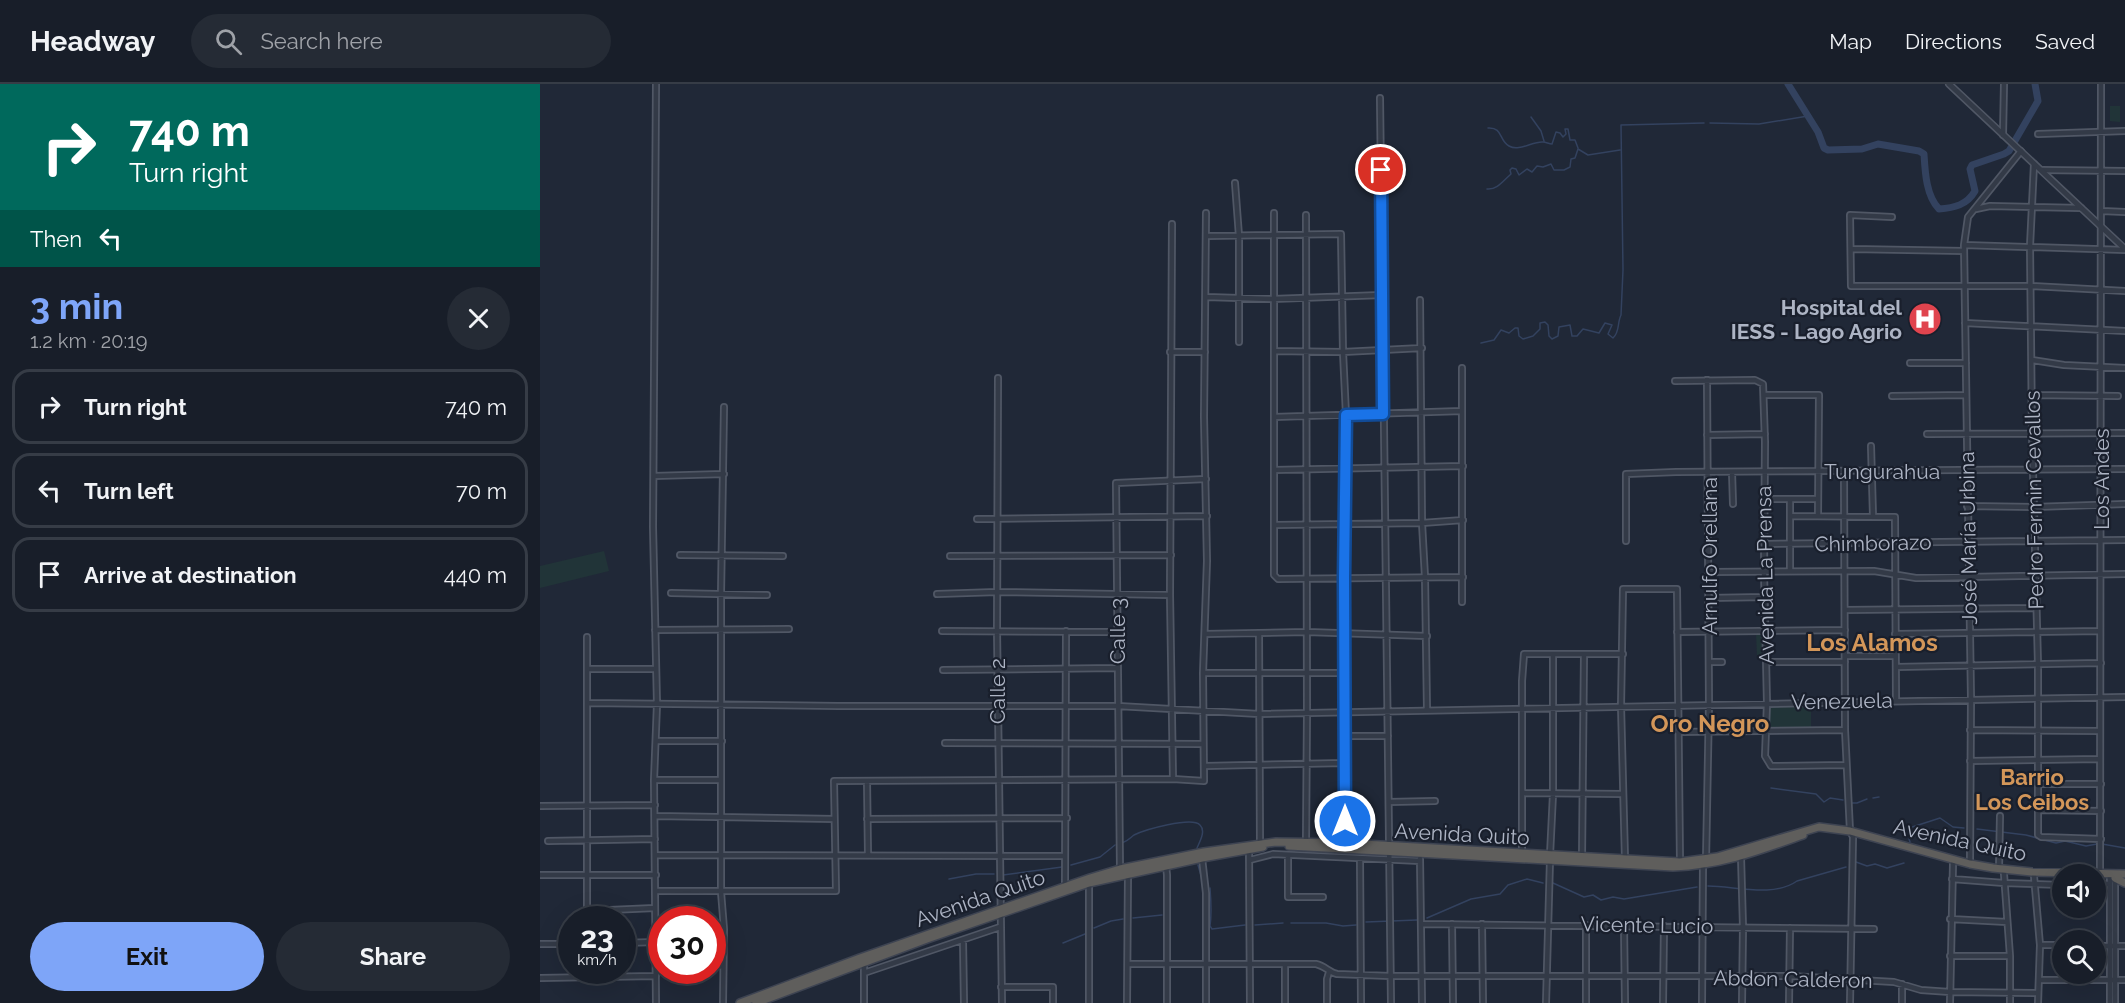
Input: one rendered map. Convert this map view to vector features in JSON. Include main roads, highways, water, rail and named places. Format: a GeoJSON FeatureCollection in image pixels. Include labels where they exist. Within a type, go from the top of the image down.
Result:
{"type":"FeatureCollection","features":[{"type":"Feature","properties":{"kind":"highway","name":"Avenida Quito"},"geometry":{"type":"LineString","coordinates":[[756,1003],[768,1001],[1065,886],[1120,869],[1260,843],[1346,843],[1420,857],[1582,858],[1705,863],[1809,828],[1827,827],[1953,864],[2001,871],[2052,873]]}},
{"type":"Feature","properties":{"kind":"highway","name":"Avenida Quito"},"geometry":{"type":"LineString","coordinates":[[740,1003],[795,981],[1089,883],[1202,858],[1275,846],[1390,853],[1522,854],[1673,867],[1741,857],[1818,831],[1827,831],[1851,834],[2034,880],[2052,878]]}},
{"type":"Feature","properties":{"kind":"highway","name":"Avenida Quito"},"geometry":{"type":"LineString","coordinates":[[2106,876],[2125,876]]}},
{"type":"Feature","properties":{"kind":"highway"},"geometry":{"type":"LineString","coordinates":[[2112,877],[2125,884]]}},
{"type":"Feature","properties":{"kind":"waterway"},"geometry":{"type":"LineString","coordinates":[[1788,84],[1818,132],[1824,148],[1828,150],[1862,149],[1878,144],[1919,151],[1924,154],[1929,190],[1939,209],[1960,205],[1972,196],[1975,191],[1970,169],[1972,165],[2009,151],[2038,101],[2035,84]]}},
{"type":"Feature","properties":{"kind":"waterway"},"geometry":{"type":"LineString","coordinates":[[1710,123],[1759,124],[1808,116]]}},
{"type":"Feature","properties":{"kind":"waterway"},"geometry":{"type":"LineString","coordinates":[[1531,117],[1541,131],[1544,141]]}},
{"type":"Feature","properties":{"kind":"waterway"},"geometry":{"type":"LineString","coordinates":[[1481,343],[1494,340],[1501,330],[1509,333],[1515,328],[1518,328],[1519,336],[1523,339],[1533,336],[1540,329],[1540,323],[1545,322],[1552,339],[1558,336],[1559,327],[1570,325],[1572,336],[1577,336],[1583,329],[1599,333],[1605,323],[1612,325],[1608,334],[1613,338],[1617,333],[1621,315],[1623,270],[1621,125],[1704,123]]}},
{"type":"Feature","properties":{"kind":"waterway"},"geometry":{"type":"LineString","coordinates":[[1488,128],[1499,132],[1506,144],[1513,148],[1539,142],[1552,144],[1556,132],[1563,137],[1566,134],[1565,129],[1568,129],[1570,140],[1575,140],[1578,148]]}},
{"type":"Feature","properties":{"kind":"waterway"},"geometry":{"type":"LineString","coordinates":[[1487,189],[1500,184],[1511,174],[1512,168],[1516,169],[1519,175],[1527,169],[1532,172],[1537,166],[1543,167],[1551,164],[1554,170],[1564,170],[1570,167],[1571,159],[1575,158],[1578,149],[1588,155],[1620,150]]}},
{"type":"Feature","properties":{"kind":"waterway"},"geometry":{"type":"LineString","coordinates":[[1771,788],[1816,794],[1824,802],[1830,798],[1843,800]]}},
{"type":"Feature","properties":{"kind":"waterway"},"geometry":{"type":"LineString","coordinates":[[1873,798],[1879,797]]}},
{"type":"Feature","properties":{"kind":"waterway"},"geometry":{"type":"LineString","coordinates":[[1852,803],[1867,799]]}},
{"type":"Feature","properties":{"kind":"waterway"},"geometry":{"type":"LineString","coordinates":[[1910,842],[1906,829],[1940,818],[1953,827],[1964,828]]}},
{"type":"Feature","properties":{"kind":"waterway"},"geometry":{"type":"LineString","coordinates":[[1122,843],[1147,830],[1188,822],[1202,827],[1202,836],[1197,848]]}},
{"type":"Feature","properties":{"kind":"waterway"},"geometry":{"type":"LineString","coordinates":[[1977,829],[2026,835],[2056,843],[2065,841],[2086,846],[2097,844]]}},
{"type":"Feature","properties":{"kind":"waterway"},"geometry":{"type":"LineString","coordinates":[[2102,844],[2125,848]]}},
{"type":"Feature","properties":{"kind":"waterway"},"geometry":{"type":"LineString","coordinates":[[1071,865],[1100,857],[1115,845]]}},
{"type":"Feature","properties":{"kind":"waterway"},"geometry":{"type":"LineString","coordinates":[[1856,862],[1867,866],[1875,864],[1887,868],[1904,863]]}},
{"type":"Feature","properties":{"kind":"waterway"},"geometry":{"type":"LineString","coordinates":[[1198,865],[1202,879]]}},
{"type":"Feature","properties":{"kind":"waterway"},"geometry":{"type":"LineString","coordinates":[[1003,875],[1062,867]]}},
{"type":"Feature","properties":{"kind":"waterway"},"geometry":{"type":"LineString","coordinates":[[1708,886],[1754,890],[1777,889],[1846,867]]}},
{"type":"Feature","properties":{"kind":"waterway"},"geometry":{"type":"LineString","coordinates":[[949,879],[976,874],[994,874]]}},
{"type":"Feature","properties":{"kind":"waterway"},"geometry":{"type":"LineString","coordinates":[[1427,918],[1471,899],[1500,894],[1508,885],[1527,879],[1543,883]]}},
{"type":"Feature","properties":{"kind":"waterway"},"geometry":{"type":"LineString","coordinates":[[1553,883],[1584,897],[1593,895],[1601,900],[1613,897],[1624,899],[1697,887]]}},
{"type":"Feature","properties":{"kind":"waterway"},"geometry":{"type":"LineString","coordinates":[[1210,888],[1210,926],[1212,929],[1245,925]]}},
{"type":"Feature","properties":{"kind":"waterway"},"geometry":{"type":"LineString","coordinates":[[1133,918],[1162,915]]}},
{"type":"Feature","properties":{"kind":"waterway"},"geometry":{"type":"LineString","coordinates":[[1094,928],[1123,919]]}},
{"type":"Feature","properties":{"kind":"waterway"},"geometry":{"type":"LineString","coordinates":[[1366,922],[1417,920]]}},
{"type":"Feature","properties":{"kind":"waterway"},"geometry":{"type":"LineString","coordinates":[[1255,925],[1283,923]]}},
{"type":"Feature","properties":{"kind":"waterway"},"geometry":{"type":"LineString","coordinates":[[1291,923],[1356,925]]}},
{"type":"Feature","properties":{"kind":"waterway"},"geometry":{"type":"LineString","coordinates":[[1063,943],[1085,934]]}},
{"type":"Feature","properties":{"kind":"place","name":"Hospital del IESS - Lago Agrio"},"geometry":{"type":"Point","coordinates":[1925,319]}},
{"type":"Feature","properties":{"kind":"district","name":"Los Alamos"},"geometry":{"type":"Point","coordinates":[1872,642]}},
{"type":"Feature","properties":{"kind":"district","name":"Oro Negro"},"geometry":{"type":"Point","coordinates":[1710,723]}},
{"type":"Feature","properties":{"kind":"district","name":"Barrio Los Ceibos"},"geometry":{"type":"Point","coordinates":[2032,790]}}]}
